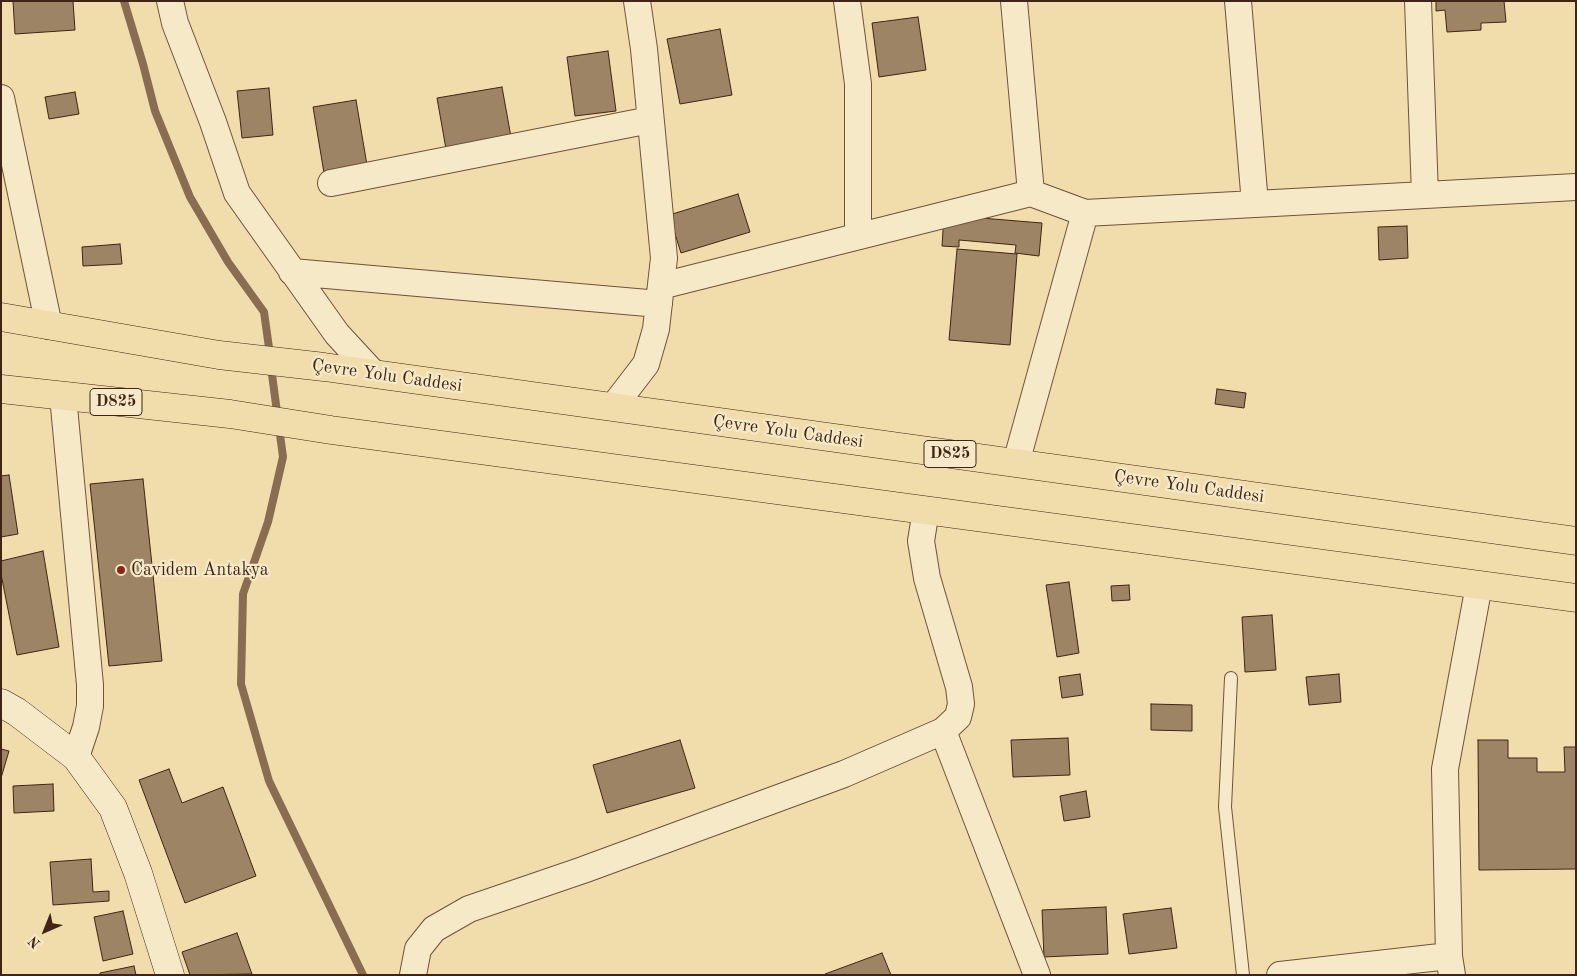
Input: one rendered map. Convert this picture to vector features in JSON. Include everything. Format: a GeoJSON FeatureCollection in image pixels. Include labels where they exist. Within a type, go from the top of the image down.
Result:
{"type":"FeatureCollection","features":[{"type":"Feature","properties":{"kind":"highway","name":"Çevre Yolu Caddesi"},"geometry":{"type":"LineString","coordinates":[[1,317],[220,355],[324,367],[1576,541]]}},
{"type":"Feature","properties":{"kind":"highway","name":"D825"},"geometry":{"type":"LineString","coordinates":[[1,389],[230,414],[331,430],[1576,598]]}},
{"type":"Feature","properties":{"kind":"street"},"geometry":{"type":"LineString","coordinates":[[170,1],[175,23],[213,122],[237,193],[337,334],[374,374]]}},
{"type":"Feature","properties":{"kind":"street"},"geometry":{"type":"LineString","coordinates":[[613,407],[646,364],[656,329],[664,258],[637,1]]}},
{"type":"Feature","properties":{"kind":"street"},"geometry":{"type":"LineString","coordinates":[[848,1],[858,84],[858,236]]}},
{"type":"Feature","properties":{"kind":"street"},"geometry":{"type":"LineString","coordinates":[[1014,1],[1031,193]]}},
{"type":"Feature","properties":{"kind":"street"},"geometry":{"type":"LineString","coordinates":[[1238,1],[1255,204]]}},
{"type":"Feature","properties":{"kind":"street"},"geometry":{"type":"LineString","coordinates":[[1418,1],[1425,195]]}},
{"type":"Feature","properties":{"kind":"street"},"geometry":{"type":"LineString","coordinates":[[1,98],[49,326]]}},
{"type":"Feature","properties":{"kind":"street"},"geometry":{"type":"LineString","coordinates":[[331,183],[650,120]]}},
{"type":"Feature","properties":{"kind":"street"},"geometry":{"type":"LineString","coordinates":[[292,272],[660,295],[858,236],[1031,193],[1085,213],[1576,187]]}},
{"type":"Feature","properties":{"kind":"street"},"geometry":{"type":"LineString","coordinates":[[1016,463],[1085,213]]}},
{"type":"Feature","properties":{"kind":"street"},"geometry":{"type":"LineString","coordinates":[[63,396],[90,685],[90,706],[86,727],[76,757]]}},
{"type":"Feature","properties":{"kind":"street"},"geometry":{"type":"LineString","coordinates":[[413,975],[418,949],[434,930],[469,909],[583,870],[835,777],[943,731],[958,717],[961,704],[959,687],[926,578],[921,541],[926,510]]}},
{"type":"Feature","properties":{"kind":"street"},"geometry":{"type":"LineString","coordinates":[[1280,975],[1451,965],[1445,769],[1479,585]]}},
{"type":"Feature","properties":{"kind":"street"},"geometry":{"type":"LineString","coordinates":[[1,703],[17,712],[76,757],[113,808],[138,873],[170,975]]}},
{"type":"Feature","properties":{"kind":"street"},"geometry":{"type":"LineString","coordinates":[[943,731],[1037,975]]}},
{"type":"Feature","properties":{"kind":"lane"},"geometry":{"type":"LineString","coordinates":[[1231,678],[1226,806],[1243,975]]}},
{"type":"Feature","properties":{"kind":"building"},"geometry":{"type":"Polygon","coordinates":[[[13,1],[73,1],[75,30],[15,34],[13,1]]]}},
{"type":"Feature","properties":{"kind":"building"},"geometry":{"type":"Polygon","coordinates":[[[1436,1],[1504,1],[1506,22],[1481,23],[1481,30],[1447,32],[1445,10],[1436,11],[1436,1]]]}},
{"type":"Feature","properties":{"kind":"building"},"geometry":{"type":"Polygon","coordinates":[[[918,17],[926,70],[879,77],[872,23],[918,17]]]}},
{"type":"Feature","properties":{"kind":"building"},"geometry":{"type":"Polygon","coordinates":[[[720,29],[732,95],[680,104],[667,39],[720,29]]]}},
{"type":"Feature","properties":{"kind":"building"},"geometry":{"type":"Polygon","coordinates":[[[608,51],[616,111],[575,116],[567,57],[608,51]]]}},
{"type":"Feature","properties":{"kind":"building"},"geometry":{"type":"Polygon","coordinates":[[[502,87],[511,137],[446,149],[437,98],[502,87]]]}},
{"type":"Feature","properties":{"kind":"building"},"geometry":{"type":"Polygon","coordinates":[[[269,88],[273,135],[242,138],[237,91],[269,88]]]}},
{"type":"Feature","properties":{"kind":"building"},"geometry":{"type":"Polygon","coordinates":[[[75,92],[79,114],[49,119],[45,97],[75,92]]]}},
{"type":"Feature","properties":{"kind":"building"},"geometry":{"type":"Polygon","coordinates":[[[356,100],[367,165],[324,173],[313,107],[356,100]]]}},
{"type":"Feature","properties":{"kind":"building"},"geometry":{"type":"Polygon","coordinates":[[[738,194],[750,232],[681,253],[669,215],[738,194]]]}},
{"type":"Feature","properties":{"kind":"building"},"geometry":{"type":"Polygon","coordinates":[[[944,215],[1042,223],[1039,256],[1015,253],[1016,245],[959,240],[959,247],[942,246],[944,215]]]}},
{"type":"Feature","properties":{"kind":"building"},"geometry":{"type":"Polygon","coordinates":[[[1407,226],[1408,258],[1379,260],[1378,227],[1407,226]]]}},
{"type":"Feature","properties":{"kind":"building"},"geometry":{"type":"Polygon","coordinates":[[[120,244],[122,264],[83,266],[82,247],[120,244]]]}},
{"type":"Feature","properties":{"kind":"building"},"geometry":{"type":"Polygon","coordinates":[[[957,249],[1017,254],[1010,345],[949,340],[957,249]]]}},
{"type":"Feature","properties":{"kind":"building"},"geometry":{"type":"Polygon","coordinates":[[[1217,389],[1246,393],[1244,408],[1215,404],[1217,389]]]}},
{"type":"Feature","properties":{"kind":"building"},"geometry":{"type":"Polygon","coordinates":[[[9,475],[18,534],[1,537],[1,476],[9,475]]]}},
{"type":"Feature","properties":{"kind":"building"},"geometry":{"type":"Polygon","coordinates":[[[143,479],[162,661],[109,666],[90,484],[143,479]]]}},
{"type":"Feature","properties":{"kind":"building"},"geometry":{"type":"Polygon","coordinates":[[[43,551],[59,647],[17,655],[1,574],[1,561],[43,551]]]}},
{"type":"Feature","properties":{"kind":"building"},"geometry":{"type":"Polygon","coordinates":[[[1069,582],[1079,653],[1057,657],[1046,585],[1069,582]]]}},
{"type":"Feature","properties":{"kind":"building"},"geometry":{"type":"Polygon","coordinates":[[[1129,585],[1130,600],[1112,601],[1111,586],[1129,585]]]}},
{"type":"Feature","properties":{"kind":"building"},"geometry":{"type":"Polygon","coordinates":[[[1272,615],[1276,670],[1245,672],[1242,617],[1272,615]]]}},
{"type":"Feature","properties":{"kind":"building"},"geometry":{"type":"Polygon","coordinates":[[[1080,674],[1083,695],[1062,698],[1059,677],[1080,674]]]}},
{"type":"Feature","properties":{"kind":"building"},"geometry":{"type":"Polygon","coordinates":[[[1339,674],[1341,702],[1309,705],[1306,677],[1339,674]]]}},
{"type":"Feature","properties":{"kind":"building"},"geometry":{"type":"Polygon","coordinates":[[[1151,704],[1192,705],[1192,731],[1151,730],[1151,704]]]}},
{"type":"Feature","properties":{"kind":"building"},"geometry":{"type":"Polygon","coordinates":[[[1068,738],[1070,775],[1013,777],[1011,740],[1068,738]]]}},
{"type":"Feature","properties":{"kind":"building"},"geometry":{"type":"Polygon","coordinates":[[[680,740],[695,788],[607,813],[593,765],[680,740]]]}},
{"type":"Feature","properties":{"kind":"building"},"geometry":{"type":"Polygon","coordinates":[[[1478,740],[1508,740],[1508,758],[1537,758],[1537,772],[1565,772],[1564,747],[1576,747],[1576,869],[1479,870],[1478,740]]]}},
{"type":"Feature","properties":{"kind":"building"},"geometry":{"type":"Polygon","coordinates":[[[1,749],[9,751],[1,778],[1,749]]]}},
{"type":"Feature","properties":{"kind":"building"},"geometry":{"type":"Polygon","coordinates":[[[169,769],[182,803],[223,787],[256,876],[185,903],[139,780],[169,769]]]}},
{"type":"Feature","properties":{"kind":"building"},"geometry":{"type":"Polygon","coordinates":[[[53,784],[54,811],[14,813],[13,786],[53,784]]]}},
{"type":"Feature","properties":{"kind":"building"},"geometry":{"type":"Polygon","coordinates":[[[1086,791],[1090,817],[1064,821],[1060,796],[1086,791]]]}},
{"type":"Feature","properties":{"kind":"building"},"geometry":{"type":"Polygon","coordinates":[[[91,859],[93,892],[109,891],[109,901],[53,905],[50,862],[91,859]]]}},
{"type":"Feature","properties":{"kind":"building"},"geometry":{"type":"Polygon","coordinates":[[[1106,907],[1108,954],[1044,957],[1042,910],[1106,907]]]}},
{"type":"Feature","properties":{"kind":"building"},"geometry":{"type":"Polygon","coordinates":[[[1171,908],[1177,948],[1129,954],[1123,914],[1171,908]]]}},
{"type":"Feature","properties":{"kind":"building"},"geometry":{"type":"Polygon","coordinates":[[[123,911],[133,954],[103,961],[94,917],[123,911]]]}},
{"type":"Feature","properties":{"kind":"building"},"geometry":{"type":"Polygon","coordinates":[[[237,933],[252,974],[190,975],[182,952],[237,933]]]}},
{"type":"Feature","properties":{"kind":"building"},"geometry":{"type":"Polygon","coordinates":[[[882,953],[891,975],[825,975],[825,974],[882,953]]]}},
{"type":"Feature","properties":{"kind":"building"},"geometry":{"type":"Polygon","coordinates":[[[134,966],[136,975],[100,975],[100,973],[134,966]]]}},
{"type":"Feature","properties":{"kind":"waterway"},"geometry":{"type":"LineString","coordinates":[[124,1],[155,111],[190,197],[228,262],[264,312],[270,355]]}},
{"type":"Feature","properties":{"kind":"waterway"},"geometry":{"type":"LineString","coordinates":[[271,367],[283,457],[268,522],[243,594],[241,684],[269,781],[363,975]]}},
{"type":"Feature","properties":{"kind":"place","name":"Cavidem Antakya"},"geometry":{"type":"Point","coordinates":[121,570]}}]}
